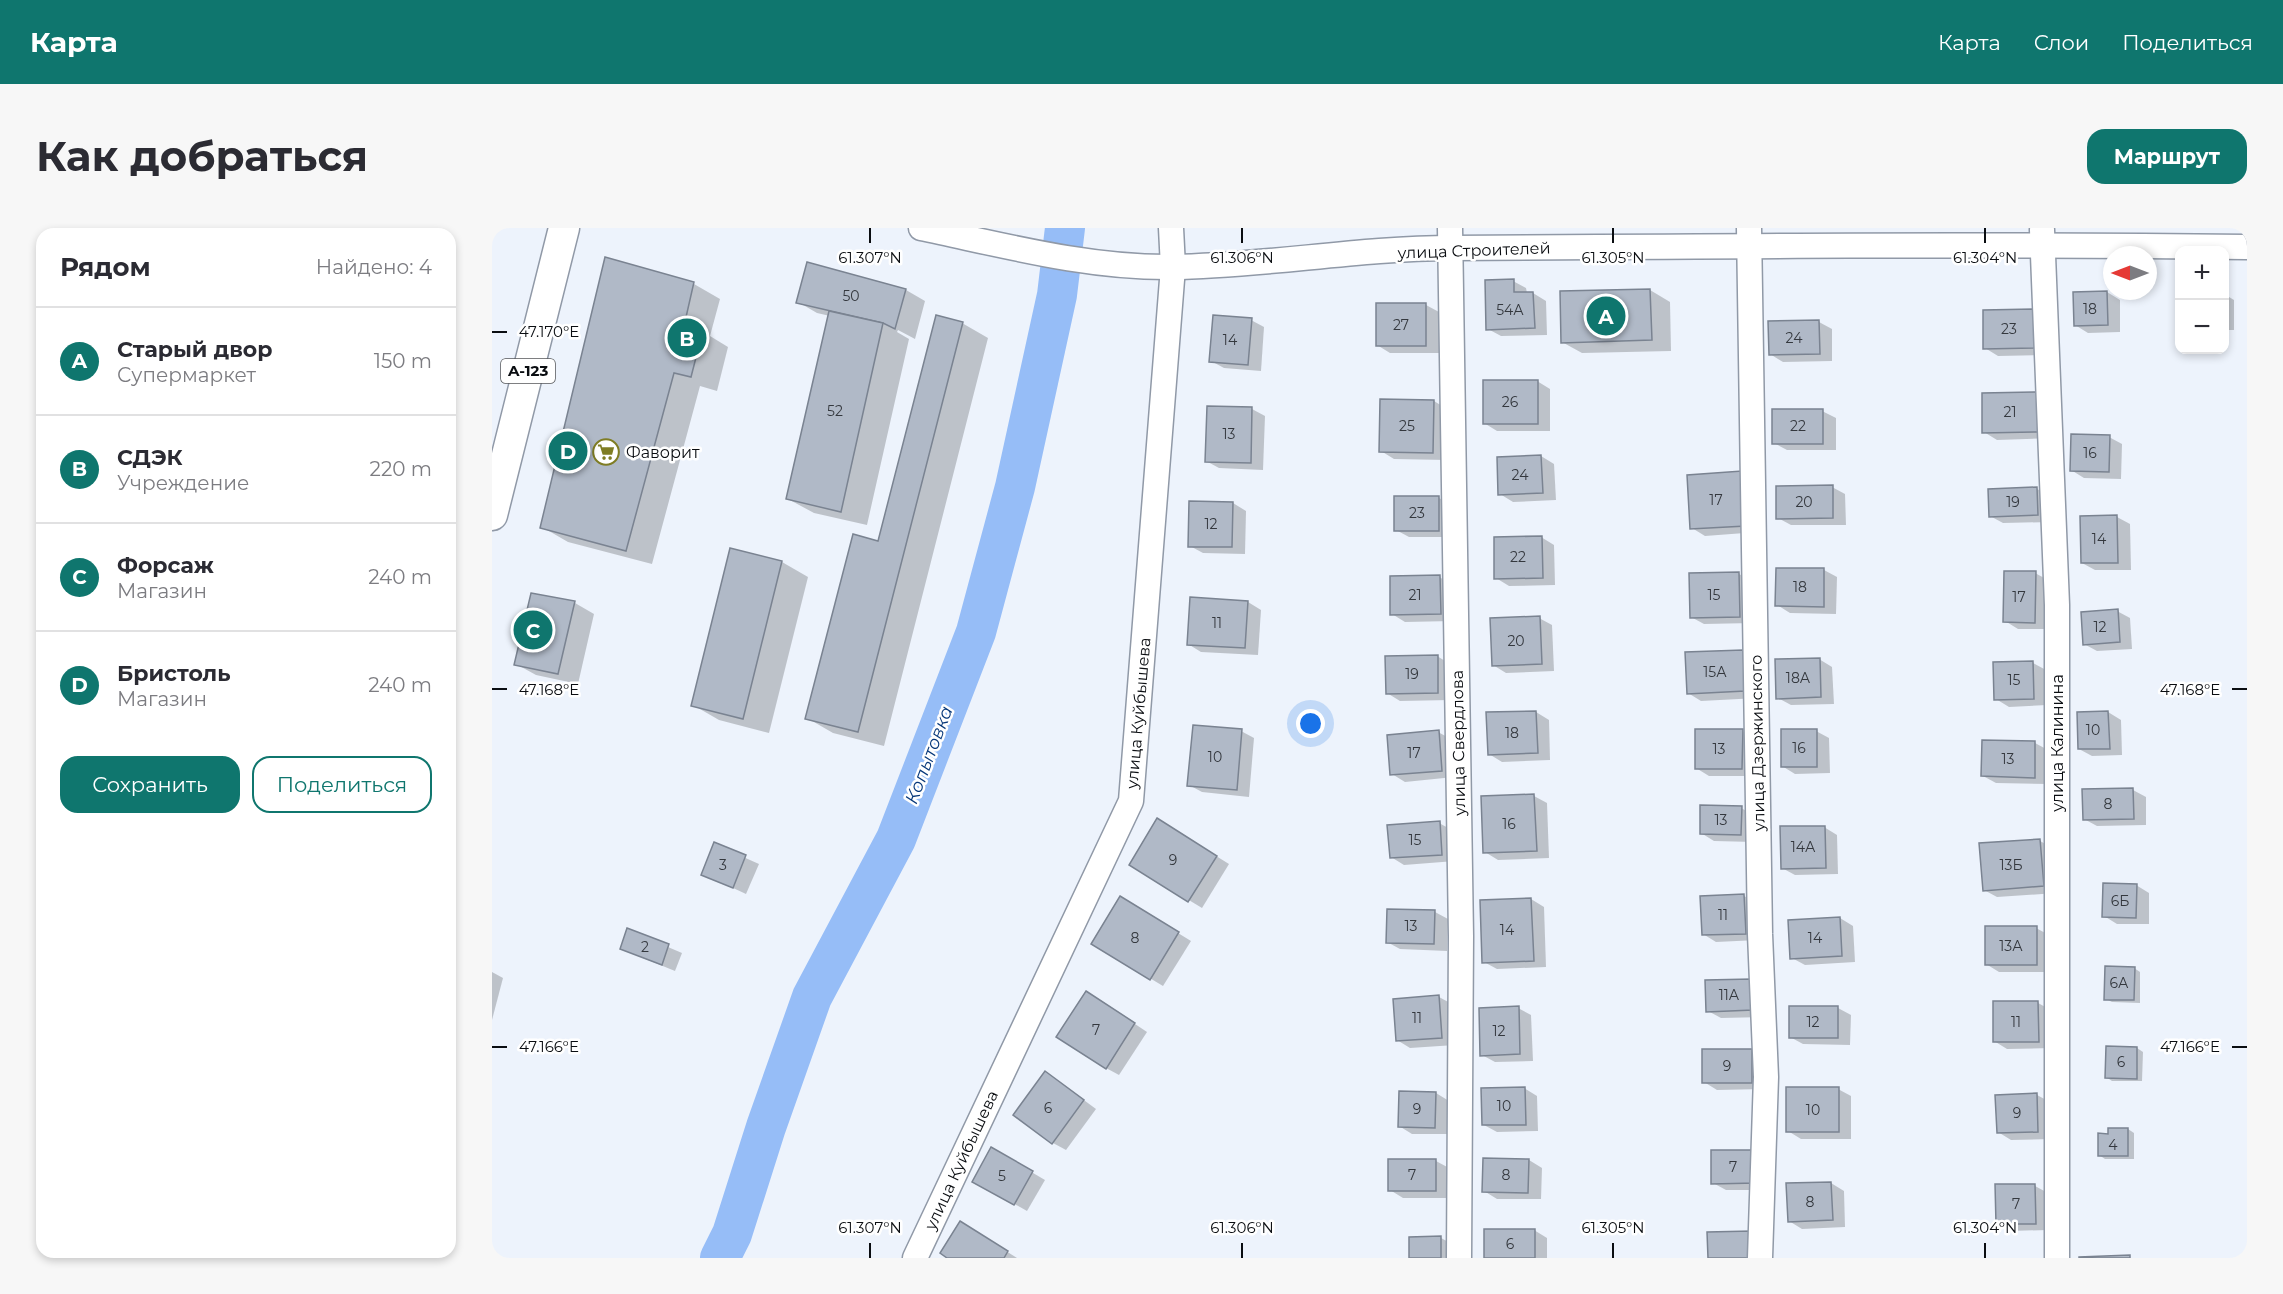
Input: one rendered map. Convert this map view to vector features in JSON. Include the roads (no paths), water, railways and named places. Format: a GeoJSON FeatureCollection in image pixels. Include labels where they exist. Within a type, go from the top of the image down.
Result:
{"type":"FeatureCollection","features":[{"type":"Feature","properties":{"kind":"main road","name":"А-123"},"geometry":{"type":"LineString","coordinates":[[492,515],[564,228]]}},
{"type":"Feature","properties":{"kind":"street","name":"улица Строителей"},"geometry":{"type":"LineString","coordinates":[[921,228],[1084,260],[1125,266],[1173,267],[1450,238],[2042,236],[2247,247]]}},
{"type":"Feature","properties":{"kind":"street","name":"улица Куйбышева"},"geometry":{"type":"LineString","coordinates":[[915,1258],[1131,801],[1173,267],[1171,228]]}},
{"type":"Feature","properties":{"kind":"street","name":"улица Калинина"},"geometry":{"type":"LineString","coordinates":[[2042,236],[2057,605],[2057,1258]]}},
{"type":"Feature","properties":{"kind":"street","name":"улица Свердлова"},"geometry":{"type":"LineString","coordinates":[[1450,238],[1461,936],[1459,1258]]}},
{"type":"Feature","properties":{"kind":"street","name":"улица Дзержинского"},"geometry":{"type":"LineString","coordinates":[[1749,238],[1760,922],[1766,1077],[1760,1258]]}},
{"type":"Feature","properties":{"kind":"waterway","name":"Копытовка"},"geometry":{"type":"LineString","coordinates":[[720,1258],[732,1234],[766,1127],[812,997],[896,839],[976,632],[1015,487],[1057,295],[1065,228]]}},
{"type":"Feature","properties":{"kind":"place","name":"Старый двор"},"geometry":{"type":"Point","coordinates":[1606,316]}},
{"type":"Feature","properties":{"kind":"place","name":"СДЭК"},"geometry":{"type":"Point","coordinates":[687,338]}},
{"type":"Feature","properties":{"kind":"place","name":"Бристоль"},"geometry":{"type":"Point","coordinates":[568,451]}},
{"type":"Feature","properties":{"kind":"place","name":"Фаворит"},"geometry":{"type":"Point","coordinates":[606,452]}},
{"type":"Feature","properties":{"kind":"place","name":"Форсаж"},"geometry":{"type":"Point","coordinates":[533,630]}}]}
